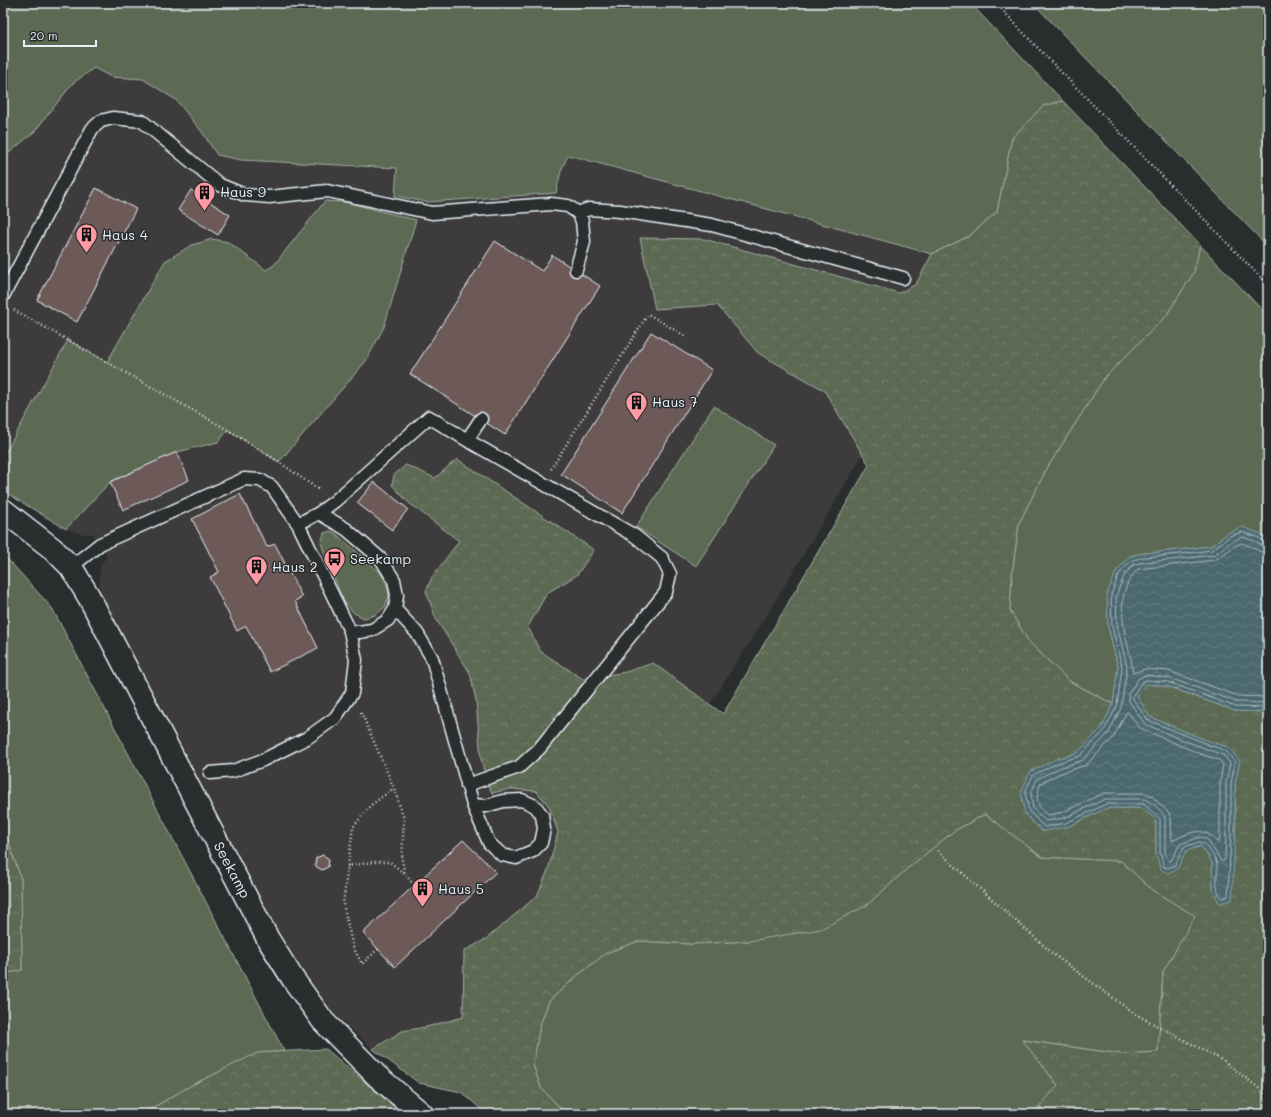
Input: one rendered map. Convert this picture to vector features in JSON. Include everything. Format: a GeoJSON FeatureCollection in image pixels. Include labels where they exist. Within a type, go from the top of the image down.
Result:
{"type":"FeatureCollection","features":[{"type":"Feature","properties":{"kind":"street","name":"Seekamp"},"geometry":{"type":"LineString","coordinates":[[3,510],[53,549],[71,567],[96,611],[268,939],[323,1021],[377,1076],[422,1114]]}},
{"type":"Feature","properties":{"kind":"lane"},"geometry":{"type":"LineString","coordinates":[[3,296],[92,129],[101,121],[113,118],[142,121],[220,185],[245,195],[269,197],[327,191],[432,213],[551,204],[568,206],[578,213],[582,221],[584,242],[576,270]]}},
{"type":"Feature","properties":{"kind":"lane"},"geometry":{"type":"LineString","coordinates":[[578,213],[589,208],[620,211],[712,225],[903,278]]}},
{"type":"Feature","properties":{"kind":"lane"},"geometry":{"type":"LineString","coordinates":[[298,524],[318,513],[335,501],[429,417],[635,536],[662,558],[670,574],[666,592],[539,749],[520,767],[467,786]]}},
{"type":"Feature","properties":{"kind":"lane"},"geometry":{"type":"LineString","coordinates":[[467,440],[481,419]]}},
{"type":"Feature","properties":{"kind":"lane"},"geometry":{"type":"LineString","coordinates":[[71,567],[100,544],[244,480],[260,480],[272,487],[298,524],[350,631],[356,660],[352,693],[335,718],[307,738],[263,760],[233,771],[210,773]]}},
{"type":"Feature","properties":{"kind":"lane"},"geometry":{"type":"LineString","coordinates":[[318,513],[346,529],[381,559],[394,580],[397,595],[396,609],[388,620],[372,630],[359,632],[350,631]]}},
{"type":"Feature","properties":{"kind":"lane"},"geometry":{"type":"LineString","coordinates":[[396,609],[417,633],[432,658],[472,805],[489,842],[502,856],[516,858],[533,851],[541,843],[544,829],[542,815],[535,806],[522,800],[503,801],[486,806],[472,805]]}},
{"type":"Feature","properties":{"kind":"path"},"geometry":{"type":"LineString","coordinates":[[996,3],[1268,285]]}},
{"type":"Feature","properties":{"kind":"path"},"geometry":{"type":"LineString","coordinates":[[10,308],[228,430],[335,501]]}},
{"type":"Feature","properties":{"kind":"path"},"geometry":{"type":"LineString","coordinates":[[542,482],[648,314],[685,336]]}},
{"type":"Feature","properties":{"kind":"path"},"geometry":{"type":"LineString","coordinates":[[352,693],[394,788],[404,819],[402,860],[405,874]]}},
{"type":"Feature","properties":{"kind":"path"},"geometry":{"type":"LineString","coordinates":[[378,949],[362,964],[353,947],[343,904],[353,827],[371,805],[394,788]]}},
{"type":"Feature","properties":{"kind":"path"},"geometry":{"type":"LineString","coordinates":[[938,851],[1053,954],[1135,1014],[1224,1061],[1268,1094]]}},
{"type":"Feature","properties":{"kind":"path"},"geometry":{"type":"LineString","coordinates":[[347,866],[374,862],[390,862],[405,874],[414,885]]}},
{"type":"Feature","properties":{"kind":"shaded area"},"geometry":{"type":"Polygon","coordinates":[[[3,19],[147,38],[619,169],[962,262],[917,358],[844,487],[773,605],[707,709],[419,1083],[373,1049],[324,1005],[281,936],[100,592],[99,576],[101,564],[107,556],[93,534],[82,534],[66,529],[3,491],[3,19]]]}},
{"type":"Feature","properties":{"kind":"green space"},"geometry":{"type":"Polygon","coordinates":[[[3,3],[970,3],[1063,101],[1043,106],[1012,138],[997,212],[969,236],[932,254],[568,155],[561,171],[556,193],[427,202],[395,196],[397,168],[241,160],[217,155],[202,132],[176,100],[143,79],[111,77],[94,68],[73,83],[34,132],[9,153],[3,154],[3,3]]]}},
{"type":"Feature","properties":{"kind":"green space"},"geometry":{"type":"Polygon","coordinates":[[[1033,3],[1268,3],[1268,247],[1033,3]]]}},
{"type":"Feature","properties":{"kind":"green space"},"geometry":{"type":"Polygon","coordinates":[[[1063,101],[1200,245],[1194,272],[1166,316],[1105,377],[1047,468],[1019,523],[1012,574],[1010,611],[1029,642],[1069,681],[1113,704],[1101,729],[1077,753],[1056,759],[1067,827],[1107,808],[1143,808],[1156,820],[1156,854],[1186,851],[1201,846],[1212,862],[1213,889],[1235,837],[1235,784],[1239,761],[1228,747],[1208,741],[1150,717],[1136,696],[1145,684],[1166,686],[1235,711],[1268,712],[1268,1114],[1033,1114],[1058,1085],[1022,1040],[1121,1054],[1158,1052],[1163,972],[1195,916],[1152,890],[1121,861],[1042,857],[985,814],[954,831],[907,869],[867,905],[821,929],[749,941],[691,944],[639,941],[606,953],[578,975],[549,1001],[540,1025],[533,1065],[541,1088],[566,1114],[487,1114],[461,1092],[419,1083],[373,1049],[402,1031],[426,1027],[463,1017],[464,951],[486,939],[537,896],[548,870],[558,832],[549,806],[536,791],[510,789],[492,793],[486,779],[481,759],[476,701],[470,673],[436,619],[426,591],[432,577],[459,541],[409,503],[392,485],[394,475],[406,465],[435,478],[457,459],[594,550],[577,575],[547,593],[528,627],[540,651],[583,679],[626,672],[653,663],[723,714],[869,465],[824,390],[758,353],[717,305],[655,309],[640,238],[704,239],[899,293],[916,284],[932,254],[969,236],[997,212],[1012,138],[1043,106],[1063,101]]]}},
{"type":"Feature","properties":{"kind":"green space"},"geometry":{"type":"Polygon","coordinates":[[[325,201],[345,202],[416,220],[384,327],[366,361],[279,462],[228,430],[218,442],[177,452],[110,482],[66,529],[3,491],[3,451],[7,450],[68,340],[107,362],[165,261],[192,245],[212,239],[228,242],[266,270],[274,265],[325,201]]]}},
{"type":"Feature","properties":{"kind":"green space"},"geometry":{"type":"Polygon","coordinates":[[[1200,245],[1268,316],[1268,539],[1259,533],[1228,533],[1211,546],[1144,553],[1130,556],[1116,572],[1108,626],[1118,667],[1113,704],[1069,681],[1029,642],[1010,611],[1012,574],[1019,523],[1047,468],[1105,377],[1166,316],[1194,272],[1200,245]]]}},
{"type":"Feature","properties":{"kind":"green space"},"geometry":{"type":"Polygon","coordinates":[[[714,406],[774,445],[696,566],[636,527],[714,406]]]}},
{"type":"Feature","properties":{"kind":"green space"},"geometry":{"type":"Polygon","coordinates":[[[330,531],[335,533],[381,573],[387,585],[389,596],[385,607],[375,615],[364,618],[354,613],[344,602],[321,543],[324,533],[330,531]]]}},
{"type":"Feature","properties":{"kind":"green space"},"geometry":{"type":"Polygon","coordinates":[[[3,554],[52,608],[284,1051],[256,1054],[190,1086],[142,1114],[5,1114],[3,1104],[3,974],[22,970],[21,879],[3,826],[3,554]]]}},
{"type":"Feature","properties":{"kind":"green space"},"geometry":{"type":"Polygon","coordinates":[[[985,814],[1042,857],[1121,861],[1152,890],[1196,916],[1163,972],[1158,1052],[1121,1054],[1023,1040],[1058,1086],[1033,1114],[566,1114],[541,1088],[533,1065],[540,1025],[549,1001],[578,975],[606,953],[639,941],[691,944],[749,941],[867,905],[907,869],[954,831],[985,814]]]}},
{"type":"Feature","properties":{"kind":"green space"},"geometry":{"type":"Polygon","coordinates":[[[3,826],[21,879],[22,970],[3,974],[3,826]]]}},
{"type":"Feature","properties":{"kind":"green space"},"geometry":{"type":"Polygon","coordinates":[[[326,1049],[403,1114],[142,1114],[190,1086],[257,1053],[326,1049]]]}},
{"type":"Feature","properties":{"kind":"water"},"geometry":{"type":"Polygon","coordinates":[[[1242,527],[1259,533],[1268,539],[1268,712],[1235,711],[1167,686],[1145,684],[1137,696],[1150,717],[1208,741],[1228,747],[1240,761],[1235,784],[1235,837],[1232,900],[1219,903],[1213,889],[1212,862],[1201,846],[1186,851],[1178,868],[1168,873],[1161,870],[1156,854],[1156,820],[1143,808],[1107,808],[1067,827],[1042,831],[1025,814],[1021,792],[1030,772],[1056,759],[1077,753],[1101,729],[1113,704],[1118,667],[1108,626],[1107,594],[1116,572],[1130,556],[1144,553],[1211,546],[1228,533],[1242,527]]]}},
{"type":"Feature","properties":{"kind":"building","name":"Haus 4"},"geometry":{"type":"Polygon","coordinates":[[[96,188],[136,209],[77,322],[37,300],[96,188]]]}},
{"type":"Feature","properties":{"kind":"building","name":"Haus 9"},"geometry":{"type":"Polygon","coordinates":[[[191,190],[230,215],[218,235],[178,210],[191,190]]]}},
{"type":"Feature","properties":{"kind":"building"},"geometry":{"type":"Polygon","coordinates":[[[495,241],[542,271],[552,255],[600,286],[505,435],[410,374],[495,241]]]}},
{"type":"Feature","properties":{"kind":"building","name":"Haus 7"},"geometry":{"type":"Polygon","coordinates":[[[651,332],[712,370],[622,513],[561,474],[651,332]]]}},
{"type":"Feature","properties":{"kind":"building"},"geometry":{"type":"Polygon","coordinates":[[[177,452],[189,480],[123,510],[110,482],[177,452]]]}},
{"type":"Feature","properties":{"kind":"building"},"geometry":{"type":"Polygon","coordinates":[[[374,482],[408,509],[392,530],[357,503],[374,482]]]}},
{"type":"Feature","properties":{"kind":"building","name":"Haus 2"},"geometry":{"type":"Polygon","coordinates":[[[240,494],[267,547],[275,544],[302,597],[295,601],[318,648],[270,672],[246,626],[237,631],[210,577],[219,572],[192,519],[240,494]]]}},
{"type":"Feature","properties":{"kind":"building","name":"Haus 5"},"geometry":{"type":"Polygon","coordinates":[[[463,840],[496,872],[395,967],[363,933],[463,840]]]}},
{"type":"Feature","properties":{"kind":"building"},"geometry":{"type":"Polygon","coordinates":[[[323,855],[329,859],[328,867],[322,870],[315,866],[316,858],[323,855]]]}},
{"type":"Feature","properties":{"kind":"place","name":"Haus 9"},"geometry":{"type":"Point","coordinates":[204,212]}},
{"type":"Feature","properties":{"kind":"place","name":"Haus 4"},"geometry":{"type":"Point","coordinates":[86,254]}},
{"type":"Feature","properties":{"kind":"place","name":"Haus 7"},"geometry":{"type":"Point","coordinates":[636,422]}},
{"type":"Feature","properties":{"kind":"place","name":"Seekamp"},"geometry":{"type":"Point","coordinates":[335,578]}},
{"type":"Feature","properties":{"kind":"place","name":"Haus 2"},"geometry":{"type":"Point","coordinates":[256,586]}},
{"type":"Feature","properties":{"kind":"place","name":"Haus 5"},"geometry":{"type":"Point","coordinates":[423,908]}}]}
